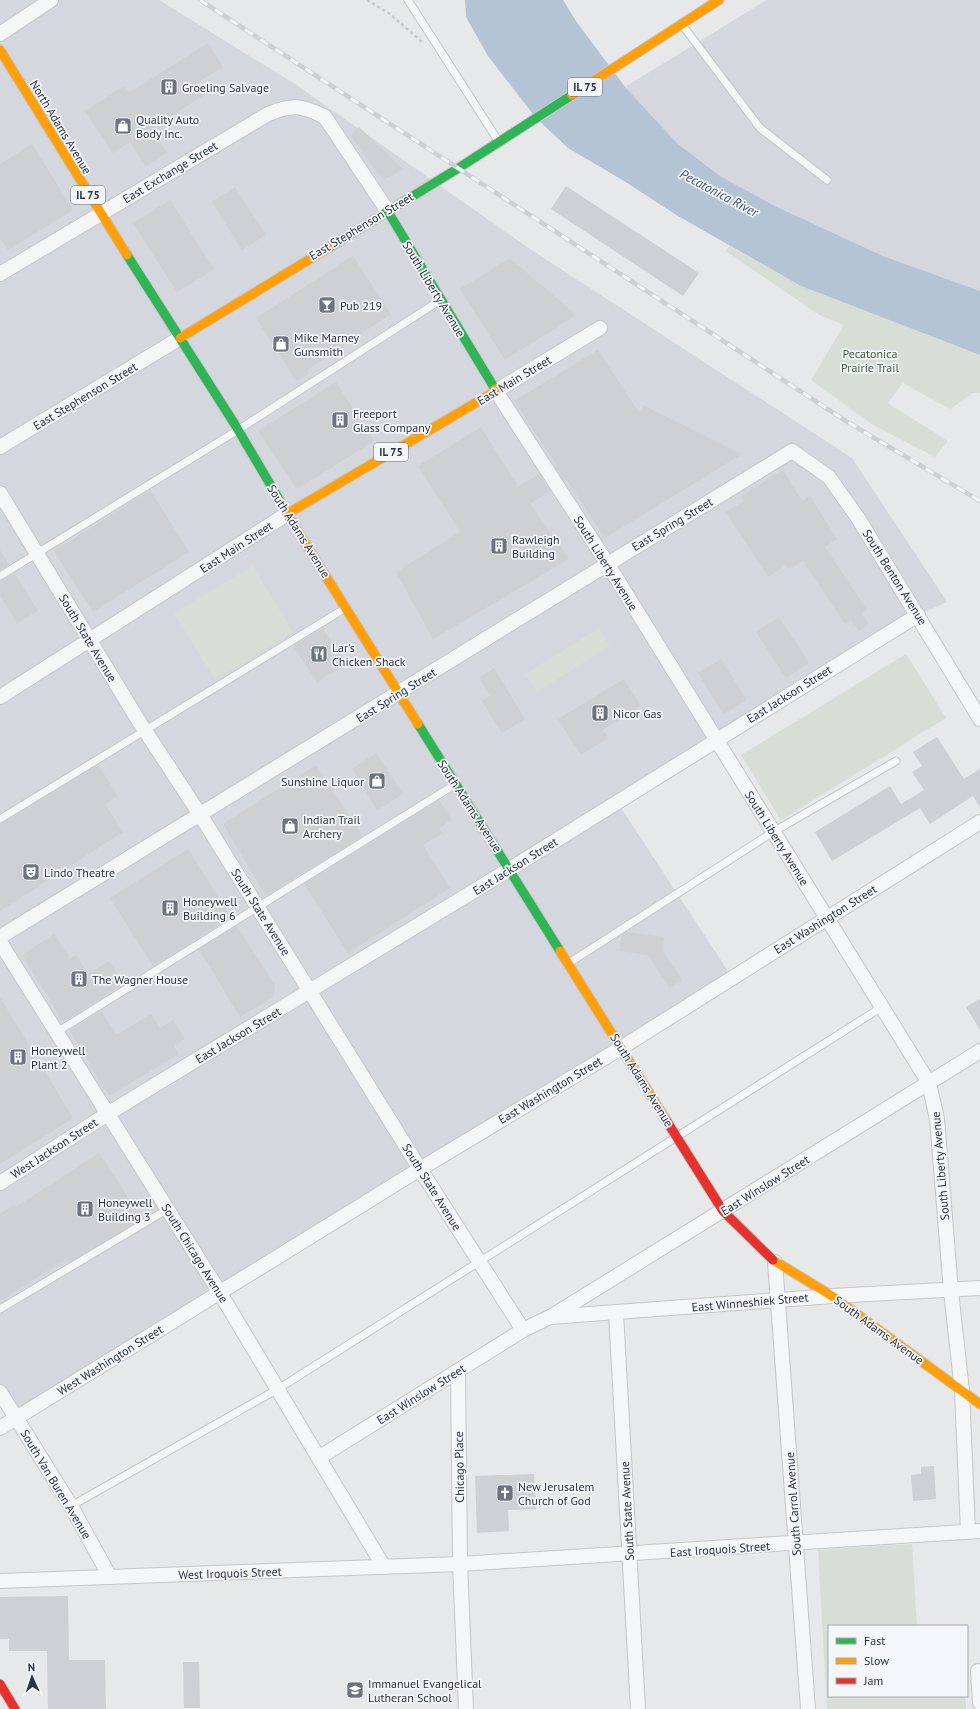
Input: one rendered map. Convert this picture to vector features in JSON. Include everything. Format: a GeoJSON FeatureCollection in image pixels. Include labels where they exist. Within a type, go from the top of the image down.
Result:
{"type":"FeatureCollection","features":[{"type":"Feature","properties":{"kind":"main road","name":"East Stephenson Street"},"geometry":{"type":"LineString","coordinates":[[180,338],[527,123],[719,0]]}},
{"type":"Feature","properties":{"kind":"main road","name":"North Adams Avenue"},"geometry":{"type":"LineString","coordinates":[[0,50],[100,214],[180,338]]}},
{"type":"Feature","properties":{"kind":"main road","name":"South Liberty Avenue"},"geometry":{"type":"LineString","coordinates":[[387,210],[496,390]]}},
{"type":"Feature","properties":{"kind":"main road","name":"South Adams Avenue"},"geometry":{"type":"LineString","coordinates":[[180,338],[238,430],[287,514],[723,1211],[775,1262],[832,1296],[980,1404]]}},
{"type":"Feature","properties":{"kind":"main road","name":"East Main Street"},"geometry":{"type":"LineString","coordinates":[[287,514],[496,390]]}},
{"type":"Feature","properties":{"kind":"main road"},"geometry":{"type":"LineString","coordinates":[[0,1684],[15,1709]]}},
{"type":"Feature","properties":{"kind":"street"},"geometry":{"type":"LineString","coordinates":[[0,34],[51,0]]}},
{"type":"Feature","properties":{"kind":"street","name":"East Exchange Street"},"geometry":{"type":"LineString","coordinates":[[0,274],[268,114],[283,108],[296,106],[310,109],[325,117],[387,210]]}},
{"type":"Feature","properties":{"kind":"street","name":"East Main Street"},"geometry":{"type":"LineString","coordinates":[[496,390],[600,328]]}},
{"type":"Feature","properties":{"kind":"street","name":"East Stephenson Street"},"geometry":{"type":"LineString","coordinates":[[0,447],[180,338]]}},
{"type":"Feature","properties":{"kind":"street","name":"South Liberty Avenue"},"geometry":{"type":"LineString","coordinates":[[496,390],[607,563],[929,1082],[937,1119],[951,1290],[962,1391],[974,1532]]}},
{"type":"Feature","properties":{"kind":"street","name":"East Spring Street"},"geometry":{"type":"LineString","coordinates":[[0,937],[201,816],[607,563],[792,451]]}},
{"type":"Feature","properties":{"kind":"street","name":"South Benton Avenue"},"geometry":{"type":"LineString","coordinates":[[792,451],[829,477],[858,518],[918,614],[980,719]]}},
{"type":"Feature","properties":{"kind":"street","name":"South State Avenue"},"geometry":{"type":"LineString","coordinates":[[0,494],[145,730],[311,990],[420,1169],[523,1330]]}},
{"type":"Feature","properties":{"kind":"street","name":"East Main Street"},"geometry":{"type":"LineString","coordinates":[[0,697],[287,514]]}},
{"type":"Feature","properties":{"kind":"street","name":"East Jackson Street"},"geometry":{"type":"LineString","coordinates":[[109,1113],[510,869],[918,614]]}},
{"type":"Feature","properties":{"kind":"street","name":"East Washington Street"},"geometry":{"type":"LineString","coordinates":[[220,1292],[621,1048],[826,917],[980,822]]}},
{"type":"Feature","properties":{"kind":"street","name":"South Chicago Avenue"},"geometry":{"type":"LineString","coordinates":[[0,942],[109,1113],[220,1292],[384,1567]]}},
{"type":"Feature","properties":{"kind":"street","name":"East Winslow Street"},"geometry":{"type":"LineString","coordinates":[[550,1317],[980,1051]]}},
{"type":"Feature","properties":{"kind":"street","name":"West Jackson Street"},"geometry":{"type":"LineString","coordinates":[[0,1183],[109,1113]]}},
{"type":"Feature","properties":{"kind":"street"},"geometry":{"type":"LineString","coordinates":[[775,1262],[778,1300]]}},
{"type":"Feature","properties":{"kind":"street","name":"East Winneshiek Street"},"geometry":{"type":"LineString","coordinates":[[523,1330],[550,1317],[832,1296],[980,1288]]}},
{"type":"Feature","properties":{"kind":"street","name":"West Washington Street"},"geometry":{"type":"LineString","coordinates":[[0,1428],[220,1292]]}},
{"type":"Feature","properties":{"kind":"street","name":"South Carrol Avenue"},"geometry":{"type":"LineString","coordinates":[[778,1300],[808,1709]]}},
{"type":"Feature","properties":{"kind":"street","name":"South State Avenue"},"geometry":{"type":"LineString","coordinates":[[616,1313],[638,1709]]}},
{"type":"Feature","properties":{"kind":"street","name":"East Winslow Street"},"geometry":{"type":"LineString","coordinates":[[320,1458],[523,1330]]}},
{"type":"Feature","properties":{"kind":"street","name":"Chicago Place"},"geometry":{"type":"LineString","coordinates":[[458,1371],[460,1564]]}},
{"type":"Feature","properties":{"kind":"street","name":"South Van Buren Avenue"},"geometry":{"type":"LineString","coordinates":[[0,1392],[71,1506],[110,1577]]}},
{"type":"Feature","properties":{"kind":"street","name":"East Iroquois Street"},"geometry":{"type":"LineString","coordinates":[[460,1564],[974,1532]]}},
{"type":"Feature","properties":{"kind":"street"},"geometry":{"type":"LineString","coordinates":[[460,1564],[466,1709]]}},
{"type":"Feature","properties":{"kind":"street","name":"West Iroquois Street"},"geometry":{"type":"LineString","coordinates":[[0,1581],[460,1564]]}},
{"type":"Feature","properties":{"kind":"street"},"geometry":{"type":"LineString","coordinates":[[978,1671],[980,1703]]}},
{"type":"Feature","properties":{"kind":"lane"},"geometry":{"type":"LineString","coordinates":[[408,0],[498,141]]}},
{"type":"Feature","properties":{"kind":"lane"},"geometry":{"type":"LineString","coordinates":[[682,24],[760,128],[827,180]]}},
{"type":"Feature","properties":{"kind":"lane"},"geometry":{"type":"LineString","coordinates":[[0,576],[238,430],[441,300]]}},
{"type":"Feature","properties":{"kind":"lane"},"geometry":{"type":"LineString","coordinates":[[0,819],[346,608]]}},
{"type":"Feature","properties":{"kind":"lane"},"geometry":{"type":"LineString","coordinates":[[569,964],[773,832],[896,761]]}},
{"type":"Feature","properties":{"kind":"lane"},"geometry":{"type":"LineString","coordinates":[[57,1032],[259,908],[456,784]]}},
{"type":"Feature","properties":{"kind":"lane"},"geometry":{"type":"LineString","coordinates":[[71,1506],[278,1389],[882,1007]]}},
{"type":"Feature","properties":{"kind":"lane"},"geometry":{"type":"LineString","coordinates":[[0,1309],[168,1209]]}},
{"type":"Feature","properties":{"kind":"path"},"geometry":{"type":"LineString","coordinates":[[367,0],[390,14],[425,46]]}},
{"type":"Feature","properties":{"kind":"shaded area"},"geometry":{"type":"Polygon","coordinates":[[[0,0],[159,0],[295,84],[530,249],[852,458],[947,602],[918,615],[617,802],[732,977],[16,1418],[0,1392],[0,0]]]}},
{"type":"Feature","properties":{"kind":"shaded area"},"geometry":{"type":"Polygon","coordinates":[[[767,0],[980,0],[980,291],[883,256],[775,206],[720,176],[677,143],[625,87],[767,0]]]}},
{"type":"Feature","properties":{"kind":"green space","name":"Pecatonica Prairie Trail"},"geometry":{"type":"Polygon","coordinates":[[[729,246],[801,286],[980,355],[980,393],[973,393],[950,409],[903,383],[888,403],[948,441],[935,457],[873,425],[811,380],[844,325],[819,315],[726,251],[729,246]]]}},
{"type":"Feature","properties":{"kind":"green space"},"geometry":{"type":"Polygon","coordinates":[[[253,566],[293,632],[215,680],[174,613],[253,566]]]}},
{"type":"Feature","properties":{"kind":"green space"},"geometry":{"type":"Polygon","coordinates":[[[599,628],[610,646],[537,692],[525,674],[599,628]]]}},
{"type":"Feature","properties":{"kind":"green space"},"geometry":{"type":"Polygon","coordinates":[[[906,654],[946,718],[781,820],[741,755],[906,654]]]}},
{"type":"Feature","properties":{"kind":"green space"},"geometry":{"type":"Polygon","coordinates":[[[912,1544],[917,1625],[828,1625],[828,1697],[965,1697],[966,1709],[827,1709],[818,1550],[912,1544]]]}},
{"type":"Feature","properties":{"kind":"water","name":"Pecatonica River"},"geometry":{"type":"Polygon","coordinates":[[[465,0],[563,0],[576,21],[625,87],[677,143],[720,176],[775,206],[883,256],[980,291],[980,355],[801,286],[678,216],[624,181],[568,148],[536,118],[488,56],[466,17],[465,0]]]}},
{"type":"Feature","properties":{"kind":"building"},"geometry":{"type":"Polygon","coordinates":[[[208,43],[223,67],[197,83],[204,95],[151,129],[167,153],[146,166],[130,142],[113,153],[85,111],[124,86],[129,93],[208,43]]]}},
{"type":"Feature","properties":{"kind":"building"},"geometry":{"type":"Polygon","coordinates":[[[359,127],[403,169],[383,180],[350,135],[359,127]]]}},
{"type":"Feature","properties":{"kind":"building"},"geometry":{"type":"Polygon","coordinates":[[[32,144],[73,210],[8,250],[0,238],[0,164],[32,144]]]}},
{"type":"Feature","properties":{"kind":"building"},"geometry":{"type":"Polygon","coordinates":[[[566,186],[699,273],[683,296],[551,209],[566,186]]]}},
{"type":"Feature","properties":{"kind":"building"},"geometry":{"type":"Polygon","coordinates":[[[235,187],[266,235],[242,250],[212,202],[235,187]]]}},
{"type":"Feature","properties":{"kind":"building"},"geometry":{"type":"Polygon","coordinates":[[[170,200],[214,269],[177,292],[133,223],[170,200]]]}},
{"type":"Feature","properties":{"kind":"building"},"geometry":{"type":"Polygon","coordinates":[[[353,256],[391,314],[307,370],[309,374],[296,381],[256,318],[353,256]]]}},
{"type":"Feature","properties":{"kind":"building"},"geometry":{"type":"Polygon","coordinates":[[[510,258],[576,315],[505,360],[460,289],[510,258]]]}},
{"type":"Feature","properties":{"kind":"building"},"geometry":{"type":"Polygon","coordinates":[[[598,350],[638,411],[645,406],[742,454],[605,538],[567,480],[564,481],[554,465],[556,464],[514,401],[598,350]]]}},
{"type":"Feature","properties":{"kind":"building"},"geometry":{"type":"Polygon","coordinates":[[[336,382],[374,441],[297,489],[258,431],[336,382]]]}},
{"type":"Feature","properties":{"kind":"building","name":"Rawleigh Building"},"geometry":{"type":"Polygon","coordinates":[[[481,427],[518,487],[539,474],[550,491],[530,504],[569,559],[433,639],[396,572],[460,532],[418,466],[481,427]]]}},
{"type":"Feature","properties":{"kind":"building"},"geometry":{"type":"Polygon","coordinates":[[[783,470],[802,501],[810,496],[837,539],[825,547],[867,610],[861,613],[869,624],[859,631],[851,620],[845,624],[803,561],[789,569],[786,565],[768,577],[726,512],[744,501],[741,496],[783,470]]]}},
{"type":"Feature","properties":{"kind":"building"},"geometry":{"type":"Polygon","coordinates":[[[150,490],[189,552],[93,612],[54,551],[150,490]]]}},
{"type":"Feature","properties":{"kind":"building"},"geometry":{"type":"Polygon","coordinates":[[[0,550],[9,565],[0,570],[0,550]]]}},
{"type":"Feature","properties":{"kind":"building"},"geometry":{"type":"Polygon","coordinates":[[[14,573],[38,611],[17,623],[0,596],[0,581],[14,573]]]}},
{"type":"Feature","properties":{"kind":"building"},"geometry":{"type":"Polygon","coordinates":[[[779,617],[809,663],[786,678],[756,632],[779,617]]]}},
{"type":"Feature","properties":{"kind":"building","name":"Lar's Chicken Shack"},"geometry":{"type":"Polygon","coordinates":[[[323,628],[346,664],[317,682],[293,646],[323,628]]]}},
{"type":"Feature","properties":{"kind":"building"},"geometry":{"type":"Polygon","coordinates":[[[721,659],[747,700],[723,714],[698,673],[721,659]]]}},
{"type":"Feature","properties":{"kind":"building"},"geometry":{"type":"Polygon","coordinates":[[[494,668],[525,719],[502,733],[482,701],[490,696],[479,678],[494,668]]]}},
{"type":"Feature","properties":{"kind":"building","name":"Nicor Gas"},"geometry":{"type":"Polygon","coordinates":[[[624,679],[641,706],[603,730],[608,738],[581,755],[558,719],[624,679]]]}},
{"type":"Feature","properties":{"kind":"building"},"geometry":{"type":"Polygon","coordinates":[[[937,737],[964,779],[980,769],[980,807],[973,796],[930,824],[920,808],[832,861],[815,832],[890,786],[901,804],[924,790],[912,772],[922,766],[913,752],[937,737]]]}},
{"type":"Feature","properties":{"kind":"building","name":"Sunshine Liquor"},"geometry":{"type":"Polygon","coordinates":[[[376,753],[403,794],[377,810],[352,769],[376,753]]]}},
{"type":"Feature","properties":{"kind":"building","name":"Lindo Theatre"},"geometry":{"type":"Polygon","coordinates":[[[98,765],[118,796],[105,804],[123,832],[0,911],[0,824],[98,765]]]}},
{"type":"Feature","properties":{"kind":"building"},"geometry":{"type":"Polygon","coordinates":[[[316,765],[363,836],[266,896],[223,824],[316,765]]]}},
{"type":"Feature","properties":{"kind":"building"},"geometry":{"type":"Polygon","coordinates":[[[439,800],[452,820],[439,828],[442,833],[423,845],[450,888],[348,953],[304,884],[439,800]]]}},
{"type":"Feature","properties":{"kind":"building","name":"Honeywell Building 6"},"geometry":{"type":"Polygon","coordinates":[[[188,849],[231,918],[153,966],[110,898],[188,849]]]}},
{"type":"Feature","properties":{"kind":"building"},"geometry":{"type":"Polygon","coordinates":[[[237,926],[274,984],[275,990],[272,998],[240,1017],[199,949],[237,926]]]}},
{"type":"Feature","properties":{"kind":"building"},"geometry":{"type":"Polygon","coordinates":[[[627,932],[664,937],[662,950],[682,980],[670,988],[648,955],[619,951],[622,935],[627,932]]]}},
{"type":"Feature","properties":{"kind":"building","name":"The Wagner House"},"geometry":{"type":"Polygon","coordinates":[[[54,934],[70,959],[76,955],[88,974],[109,961],[124,984],[63,1022],[22,955],[54,934]]]}},
{"type":"Feature","properties":{"kind":"building","name":"Honeywell Plant 2"},"geometry":{"type":"Polygon","coordinates":[[[0,997],[73,1118],[0,1164],[0,997]]]}},
{"type":"Feature","properties":{"kind":"building"},"geometry":{"type":"Polygon","coordinates":[[[980,999],[980,1030],[966,1007],[980,999]]]}},
{"type":"Feature","properties":{"kind":"building"},"geometry":{"type":"Polygon","coordinates":[[[101,1011],[116,1035],[151,1014],[160,1028],[173,1020],[185,1039],[174,1046],[179,1054],[109,1096],[69,1030],[101,1011]]]}},
{"type":"Feature","properties":{"kind":"building","name":"Honeywell Building 3"},"geometry":{"type":"Polygon","coordinates":[[[99,1153],[142,1219],[70,1262],[68,1258],[0,1301],[0,1214],[14,1205],[16,1207],[99,1153]]]}},
{"type":"Feature","properties":{"kind":"building"},"geometry":{"type":"Polygon","coordinates":[[[934,1466],[936,1499],[913,1501],[911,1475],[921,1474],[921,1467],[934,1466]]]}},
{"type":"Feature","properties":{"kind":"building","name":"New Jerusalem Church of God"},"geometry":{"type":"Polygon","coordinates":[[[534,1474],[536,1509],[508,1510],[509,1531],[477,1533],[475,1476],[534,1474]]]}},
{"type":"Feature","properties":{"kind":"building"},"geometry":{"type":"Polygon","coordinates":[[[68,1596],[69,1660],[105,1660],[106,1709],[48,1709],[47,1651],[9,1651],[9,1639],[0,1639],[0,1597],[68,1596]]]}},
{"type":"Feature","properties":{"kind":"building"},"geometry":{"type":"Polygon","coordinates":[[[183,1662],[199,1662],[200,1708],[184,1708],[183,1662]]]}},
{"type":"Feature","properties":{"kind":"railway"},"geometry":{"type":"LineString","coordinates":[[200,0],[846,421],[980,501]]}},
{"type":"Feature","properties":{"kind":"traffic: fast"},"geometry":{"type":"LineString","coordinates":[[330,247],[457,169],[572,95]]}},
{"type":"Feature","properties":{"kind":"traffic: fast"},"geometry":{"type":"LineString","coordinates":[[387,210],[495,389]]}},
{"type":"Feature","properties":{"kind":"traffic: fast"},"geometry":{"type":"LineString","coordinates":[[127,255],[234,423],[280,501]]}},
{"type":"Feature","properties":{"kind":"traffic: fast"},"geometry":{"type":"LineString","coordinates":[[418,724],[560,951]]}},
{"type":"Feature","properties":{"kind":"traffic: slow"},"geometry":{"type":"LineString","coordinates":[[572,95],[719,0]]}},
{"type":"Feature","properties":{"kind":"traffic: slow"},"geometry":{"type":"LineString","coordinates":[[0,50],[127,255]]}},
{"type":"Feature","properties":{"kind":"traffic: slow"},"geometry":{"type":"LineString","coordinates":[[180,338],[330,247]]}},
{"type":"Feature","properties":{"kind":"traffic: slow"},"geometry":{"type":"LineString","coordinates":[[280,501],[287,514],[496,391],[495,389]]}},
{"type":"Feature","properties":{"kind":"traffic: slow"},"geometry":{"type":"LineString","coordinates":[[287,514],[418,724]]}},
{"type":"Feature","properties":{"kind":"traffic: slow"},"geometry":{"type":"LineString","coordinates":[[560,951],[666,1120]]}},
{"type":"Feature","properties":{"kind":"traffic: slow"},"geometry":{"type":"LineString","coordinates":[[773,1260],[832,1296],[980,1404]]}},
{"type":"Feature","properties":{"kind":"traffic: jam"},"geometry":{"type":"LineString","coordinates":[[666,1120],[723,1211],[773,1260]]}},
{"type":"Feature","properties":{"kind":"traffic: jam"},"geometry":{"type":"LineString","coordinates":[[0,1684],[15,1709]]}},
{"type":"Feature","properties":{"kind":"place","name":"Groeling Salvage"},"geometry":{"type":"Point","coordinates":[169,87]}},
{"type":"Feature","properties":{"kind":"place","name":"Quality Auto Body Inc."},"geometry":{"type":"Point","coordinates":[123,126]}},
{"type":"Feature","properties":{"kind":"place","name":"Pub 219"},"geometry":{"type":"Point","coordinates":[327,305]}},
{"type":"Feature","properties":{"kind":"place","name":"Mike Marney Gunsmith"},"geometry":{"type":"Point","coordinates":[281,344]}},
{"type":"Feature","properties":{"kind":"place","name":"Freeport Glass Company"},"geometry":{"type":"Point","coordinates":[340,420]}},
{"type":"Feature","properties":{"kind":"place","name":"Rawleigh Building"},"geometry":{"type":"Point","coordinates":[499,546]}},
{"type":"Feature","properties":{"kind":"place","name":"Lar's Chicken Shack"},"geometry":{"type":"Point","coordinates":[319,654]}},
{"type":"Feature","properties":{"kind":"place","name":"Nicor Gas"},"geometry":{"type":"Point","coordinates":[600,713]}},
{"type":"Feature","properties":{"kind":"place","name":"Sunshine Liquor"},"geometry":{"type":"Point","coordinates":[377,781]}},
{"type":"Feature","properties":{"kind":"place","name":"Indian Trail Archery"},"geometry":{"type":"Point","coordinates":[290,826]}},
{"type":"Feature","properties":{"kind":"place","name":"Lindo Theatre"},"geometry":{"type":"Point","coordinates":[31,872]}},
{"type":"Feature","properties":{"kind":"place","name":"Honeywell Building 6"},"geometry":{"type":"Point","coordinates":[170,908]}},
{"type":"Feature","properties":{"kind":"place","name":"The Wagner House"},"geometry":{"type":"Point","coordinates":[79,979]}},
{"type":"Feature","properties":{"kind":"place","name":"Honeywell Plant 2"},"geometry":{"type":"Point","coordinates":[18,1057]}},
{"type":"Feature","properties":{"kind":"place","name":"Honeywell Building 3"},"geometry":{"type":"Point","coordinates":[85,1209]}},
{"type":"Feature","properties":{"kind":"place","name":"New Jerusalem Church of God"},"geometry":{"type":"Point","coordinates":[505,1493]}},
{"type":"Feature","properties":{"kind":"place","name":"Immanuel Evangelical Lutheran School"},"geometry":{"type":"Point","coordinates":[355,1690]}}]}
